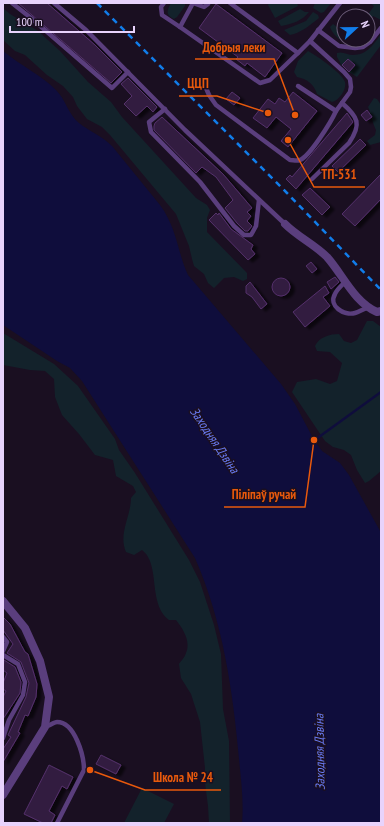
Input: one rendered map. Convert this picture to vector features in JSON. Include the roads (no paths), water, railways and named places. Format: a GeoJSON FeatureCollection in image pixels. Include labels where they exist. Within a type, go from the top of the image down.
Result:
{"type":"FeatureCollection","features":[{"type":"Feature","properties":{"kind":"street"},"geometry":{"type":"LineString","coordinates":[[285,224],[292,232],[312,245],[326,257],[367,308],[377,312],[381,311]]}},
{"type":"Feature","properties":{"kind":"street"},"geometry":{"type":"LineString","coordinates":[[3,601],[25,628],[40,661],[49,697],[45,727],[3,795]]}},
{"type":"Feature","properties":{"kind":"lane"},"geometry":{"type":"LineString","coordinates":[[12,3],[112,88],[128,72]]}},
{"type":"Feature","properties":{"kind":"lane"},"geometry":{"type":"LineString","coordinates":[[54,3],[86,30],[164,109],[285,224]]}},
{"type":"Feature","properties":{"kind":"lane"},"geometry":{"type":"LineString","coordinates":[[164,3],[161,7],[162,15],[260,82],[270,80],[298,53],[310,41],[340,3]]}},
{"type":"Feature","properties":{"kind":"lane"},"geometry":{"type":"LineString","coordinates":[[180,27],[193,3],[201,7],[208,4]]}},
{"type":"Feature","properties":{"kind":"lane"},"geometry":{"type":"LineString","coordinates":[[230,3],[298,53]]}},
{"type":"Feature","properties":{"kind":"lane"},"geometry":{"type":"LineString","coordinates":[[318,30],[340,46],[355,48],[363,47],[370,42],[381,28]]}},
{"type":"Feature","properties":{"kind":"lane"},"geometry":{"type":"LineString","coordinates":[[206,88],[208,95],[216,105],[290,160],[299,160],[306,155],[330,123],[350,92],[351,87],[350,79],[344,72],[310,41]]}},
{"type":"Feature","properties":{"kind":"lane"},"geometry":{"type":"LineString","coordinates":[[298,86],[336,112]]}},
{"type":"Feature","properties":{"kind":"lane"},"geometry":{"type":"LineString","coordinates":[[312,179],[350,143],[354,136],[357,120],[354,113],[342,103]]}},
{"type":"Feature","properties":{"kind":"lane"},"geometry":{"type":"LineString","coordinates":[[164,109],[148,122],[151,132],[200,182],[234,226],[244,235],[251,235],[256,226],[260,200]]}},
{"type":"Feature","properties":{"kind":"lane"},"geometry":{"type":"LineString","coordinates":[[345,282],[335,293],[333,299],[334,304],[339,311],[346,314],[355,313],[367,308]]}},
{"type":"Feature","properties":{"kind":"lane"},"geometry":{"type":"LineString","coordinates":[[3,637],[7,642],[3,651]]}},
{"type":"Feature","properties":{"kind":"lane"},"geometry":{"type":"LineString","coordinates":[[3,655],[18,664],[25,682],[23,695],[9,720],[3,738]]}},
{"type":"Feature","properties":{"kind":"lane"},"geometry":{"type":"LineString","coordinates":[[45,727],[57,722],[65,724],[78,742],[84,760],[84,770],[57,823]]}},
{"type":"Feature","properties":{"kind":"water","name":"Заходняя Дзвіна"},"geometry":{"type":"Polygon","coordinates":[[[3,51],[56,90],[75,119],[112,146],[160,205],[170,222],[188,275],[281,384],[295,404],[314,440],[322,451],[340,463],[349,475],[381,533],[381,823],[242,823],[243,807],[237,733],[230,682],[220,632],[213,607],[195,558],[82,381],[70,368],[3,325],[3,51]]]}},
{"type":"Feature","properties":{"kind":"waterway"},"geometry":{"type":"LineString","coordinates":[[312,442],[381,392]]}},
{"type":"Feature","properties":{"kind":"railway"},"geometry":{"type":"LineString","coordinates":[[97,3],[287,193],[381,290]]}},
{"type":"Feature","properties":{"kind":"place","name":"ЦЦП"},"geometry":{"type":"Point","coordinates":[268,113]}},
{"type":"Feature","properties":{"kind":"place","name":"Добрыя леки"},"geometry":{"type":"Point","coordinates":[295,115]}},
{"type":"Feature","properties":{"kind":"place","name":"ТП-531"},"geometry":{"type":"Point","coordinates":[288,140]}},
{"type":"Feature","properties":{"kind":"place","name":"Піліпаў ручай"},"geometry":{"type":"Point","coordinates":[314,440]}},
{"type":"Feature","properties":{"kind":"place","name":"Школа № 24"},"geometry":{"type":"Point","coordinates":[90,770]}}]}
